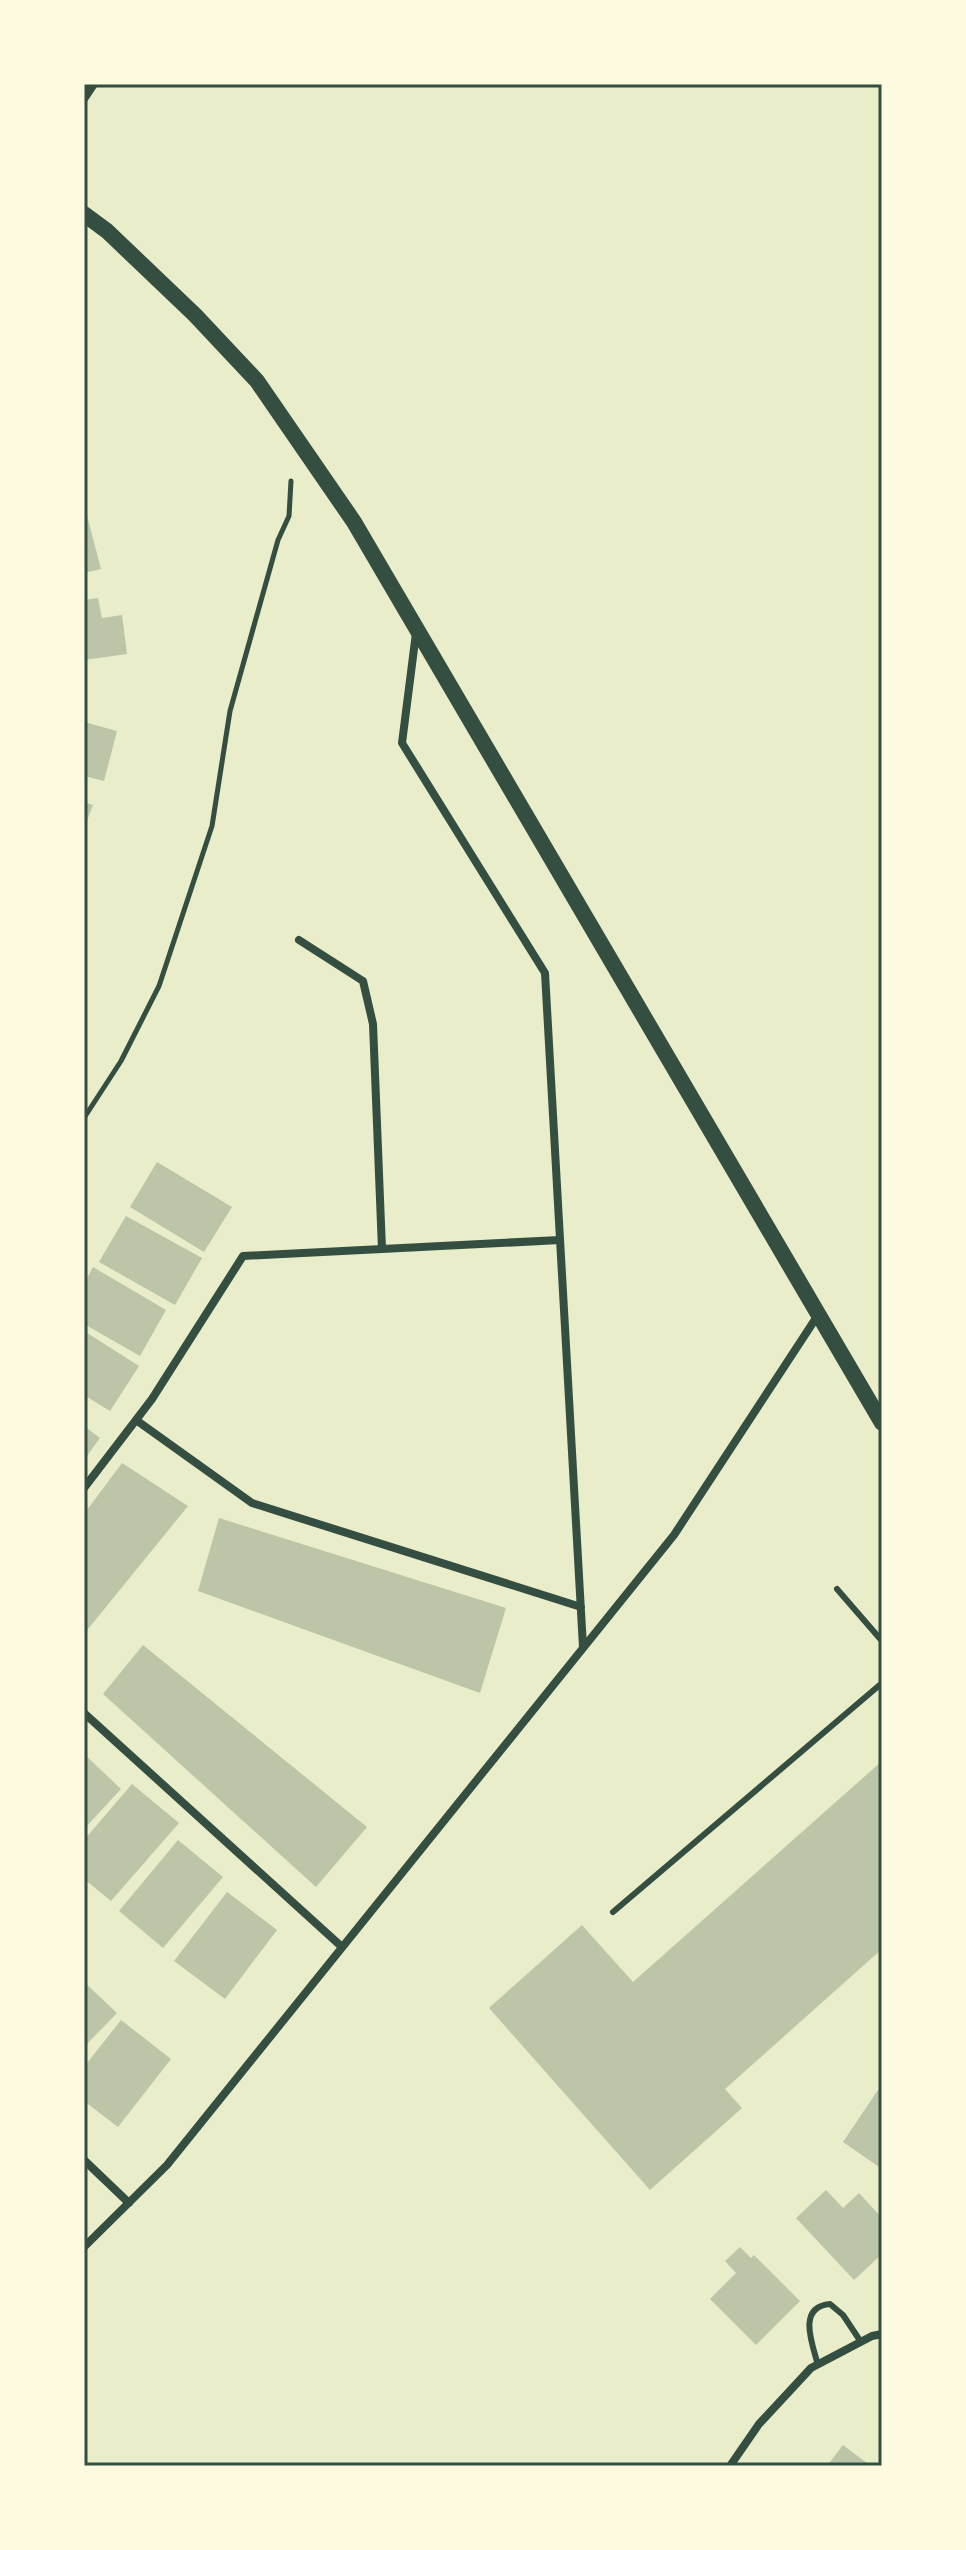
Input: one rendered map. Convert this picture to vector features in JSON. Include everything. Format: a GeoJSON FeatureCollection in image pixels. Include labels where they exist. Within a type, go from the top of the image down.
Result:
{"type":"FeatureCollection","features":[{"type":"Feature","properties":{"kind":"main road"},"geometry":{"type":"LineString","coordinates":[[84,214],[107,231],[195,315],[257,381],[354,522],[882,1423]]}},
{"type":"Feature","properties":{"kind":"street"},"geometry":{"type":"LineString","coordinates":[[84,99],[94,84]]}},
{"type":"Feature","properties":{"kind":"street"},"geometry":{"type":"LineString","coordinates":[[416,628],[402,743],[545,973],[583,1647]]}},
{"type":"Feature","properties":{"kind":"street"},"geometry":{"type":"LineString","coordinates":[[299,940],[363,981],[373,1024],[382,1249]]}},
{"type":"Feature","properties":{"kind":"street"},"geometry":{"type":"LineString","coordinates":[[84,1488],[152,1399],[243,1256],[560,1240]]}},
{"type":"Feature","properties":{"kind":"street"},"geometry":{"type":"LineString","coordinates":[[84,2247],[167,2165],[674,1535],[818,1314]]}},
{"type":"Feature","properties":{"kind":"street"},"geometry":{"type":"LineString","coordinates":[[136,1420],[252,1503],[581,1607]]}},
{"type":"Feature","properties":{"kind":"street"},"geometry":{"type":"LineString","coordinates":[[84,1713],[342,1947]]}},
{"type":"Feature","properties":{"kind":"street"},"geometry":{"type":"LineString","coordinates":[[84,2160],[129,2203]]}},
{"type":"Feature","properties":{"kind":"street"},"geometry":{"type":"LineString","coordinates":[[730,2466],[759,2424],[811,2368],[882,2334]]}},
{"type":"Feature","properties":{"kind":"lane"},"geometry":{"type":"LineString","coordinates":[[837,1589],[882,1641]]}},
{"type":"Feature","properties":{"kind":"lane"},"geometry":{"type":"LineString","coordinates":[[613,1912],[882,1683]]}},
{"type":"Feature","properties":{"kind":"lane"},"geometry":{"type":"LineString","coordinates":[[818,2365],[809,2328],[813,2310],[818,2305],[830,2304],[843,2315],[861,2342]]}},
{"type":"Feature","properties":{"kind":"path"},"geometry":{"type":"LineString","coordinates":[[84,1118],[121,1061],[159,986],[212,826],[230,711],[278,540],[289,516],[295,436]]}},
{"type":"Feature","properties":{"kind":"building"},"geometry":{"type":"Polygon","coordinates":[[[84,504],[101,569],[84,573],[84,504]]]}},
{"type":"Feature","properties":{"kind":"building"},"geometry":{"type":"Polygon","coordinates":[[[98,598],[102,618],[122,615],[127,654],[84,660],[84,600],[98,598]]]}},
{"type":"Feature","properties":{"kind":"building"},"geometry":{"type":"Polygon","coordinates":[[[84,722],[117,731],[104,781],[84,776],[84,722]]]}},
{"type":"Feature","properties":{"kind":"building"},"geometry":{"type":"Polygon","coordinates":[[[84,802],[93,805],[84,828],[84,802]]]}},
{"type":"Feature","properties":{"kind":"building"},"geometry":{"type":"Polygon","coordinates":[[[157,1162],[232,1207],[204,1252],[130,1207],[157,1162]]]}},
{"type":"Feature","properties":{"kind":"building"},"geometry":{"type":"Polygon","coordinates":[[[126,1216],[202,1258],[175,1305],[99,1262],[126,1216]]]}},
{"type":"Feature","properties":{"kind":"building"},"geometry":{"type":"Polygon","coordinates":[[[93,1267],[166,1310],[140,1356],[84,1324],[84,1284],[93,1267]]]}},
{"type":"Feature","properties":{"kind":"building"},"geometry":{"type":"Polygon","coordinates":[[[84,1331],[139,1366],[110,1411],[84,1395],[84,1331]]]}},
{"type":"Feature","properties":{"kind":"building"},"geometry":{"type":"Polygon","coordinates":[[[84,1426],[100,1438],[84,1460],[84,1426]]]}},
{"type":"Feature","properties":{"kind":"building"},"geometry":{"type":"Polygon","coordinates":[[[122,1463],[188,1506],[84,1634],[84,1514],[122,1463]]]}},
{"type":"Feature","properties":{"kind":"building"},"geometry":{"type":"Polygon","coordinates":[[[219,1518],[506,1608],[480,1693],[198,1591],[219,1518]]]}},
{"type":"Feature","properties":{"kind":"building"},"geometry":{"type":"Polygon","coordinates":[[[143,1645],[367,1827],[316,1887],[103,1694],[143,1645]]]}},
{"type":"Feature","properties":{"kind":"building"},"geometry":{"type":"Polygon","coordinates":[[[84,1754],[121,1789],[84,1829],[84,1754]]]}},
{"type":"Feature","properties":{"kind":"building"},"geometry":{"type":"Polygon","coordinates":[[[882,1761],[882,1949],[725,2089],[742,2108],[650,2190],[489,2008],[582,1925],[633,1982],[882,1761]]]}},
{"type":"Feature","properties":{"kind":"building"},"geometry":{"type":"Polygon","coordinates":[[[132,1784],[179,1823],[111,1901],[84,1879],[84,1840],[132,1784]]]}},
{"type":"Feature","properties":{"kind":"building"},"geometry":{"type":"Polygon","coordinates":[[[178,1840],[223,1877],[163,1948],[119,1911],[178,1840]]]}},
{"type":"Feature","properties":{"kind":"building"},"geometry":{"type":"Polygon","coordinates":[[[227,1892],[277,1930],[225,1999],[174,1961],[227,1892]]]}},
{"type":"Feature","properties":{"kind":"building"},"geometry":{"type":"Polygon","coordinates":[[[84,1982],[117,2013],[84,2047],[84,1982]]]}},
{"type":"Feature","properties":{"kind":"building"},"geometry":{"type":"Polygon","coordinates":[[[121,2020],[171,2059],[118,2127],[84,2101],[84,2067],[121,2020]]]}},
{"type":"Feature","properties":{"kind":"building"},"geometry":{"type":"Polygon","coordinates":[[[878,2090],[882,2093],[882,2169],[843,2142],[878,2090]]]}},
{"type":"Feature","properties":{"kind":"building"},"geometry":{"type":"Polygon","coordinates":[[[826,2190],[843,2208],[859,2193],[882,2218],[882,2254],[854,2280],[796,2218],[826,2190]]]}},
{"type":"Feature","properties":{"kind":"building"},"geometry":{"type":"Polygon","coordinates":[[[740,2247],[751,2258],[754,2255],[800,2301],[756,2345],[710,2299],[736,2273],[725,2261],[740,2247]]]}},
{"type":"Feature","properties":{"kind":"building"},"geometry":{"type":"Polygon","coordinates":[[[843,2445],[871,2466],[827,2466],[843,2445]]]}}]}
